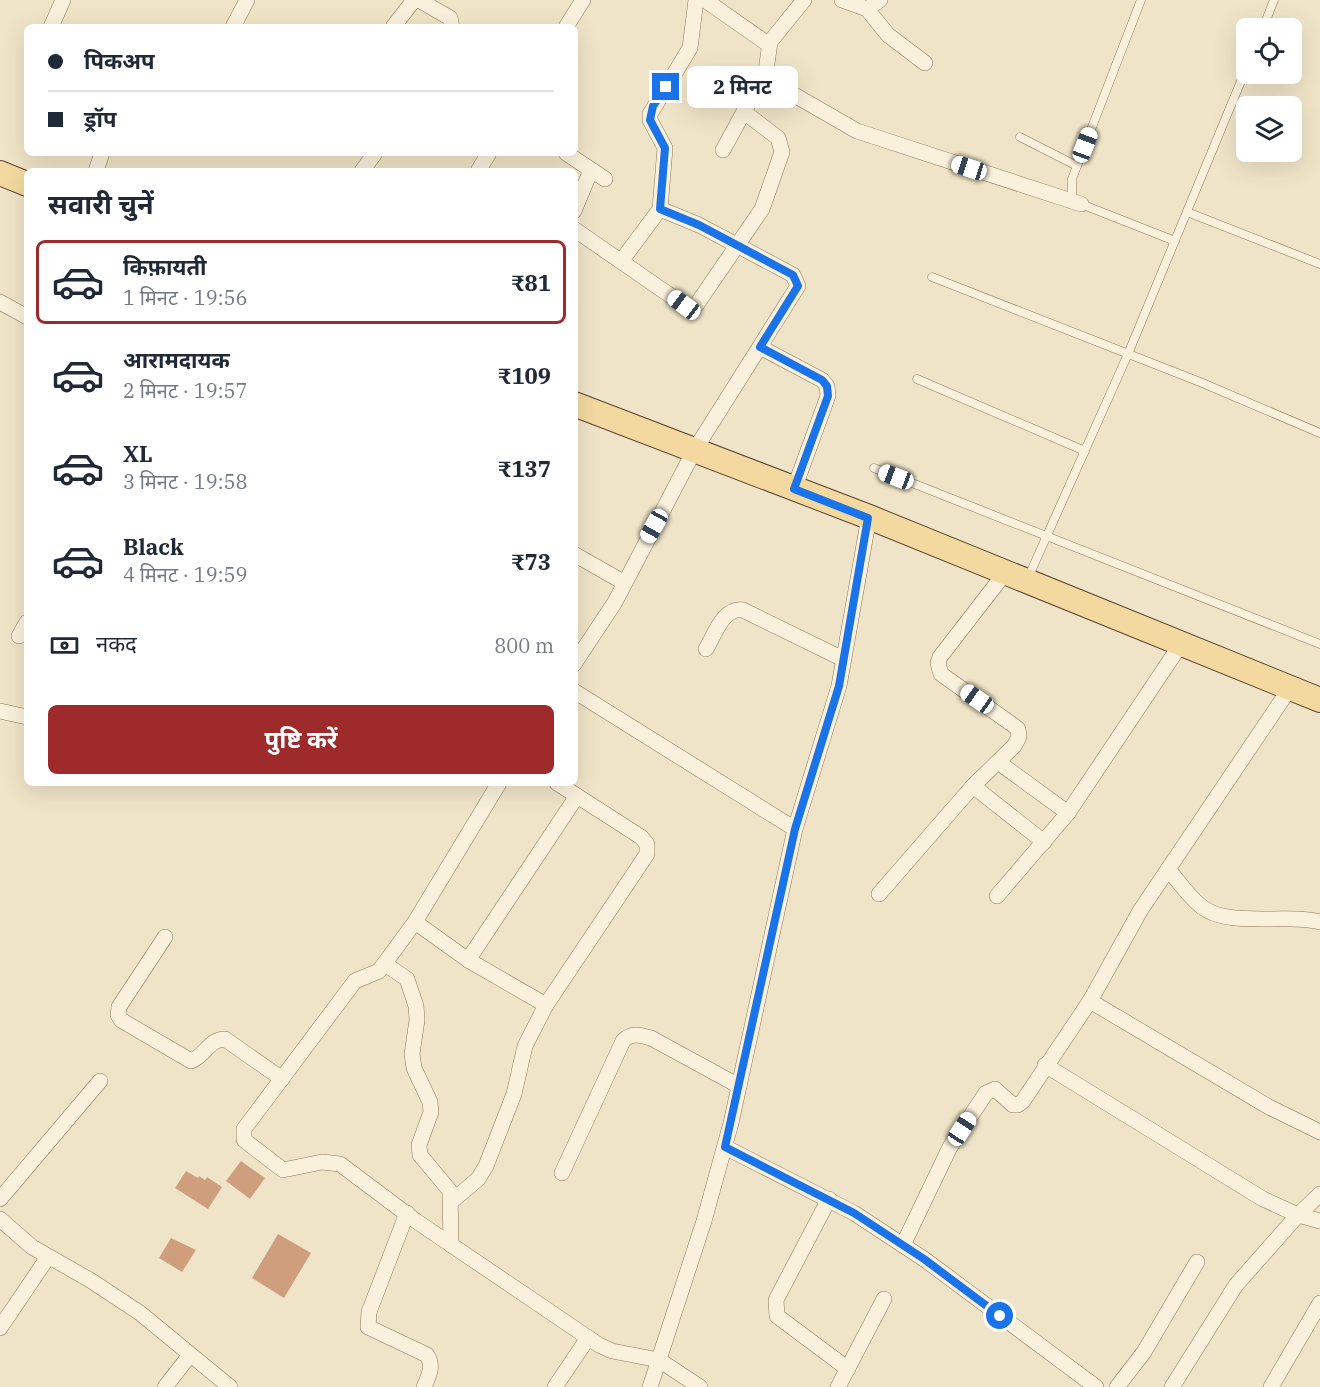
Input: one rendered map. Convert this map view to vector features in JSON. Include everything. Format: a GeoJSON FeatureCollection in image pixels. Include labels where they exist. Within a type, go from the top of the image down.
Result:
{"type":"FeatureCollection","features":[{"type":"Feature","properties":{"kind":"main road"},"geometry":{"type":"LineString","coordinates":[[0,173],[24,183]]}},
{"type":"Feature","properties":{"kind":"main road"},"geometry":{"type":"LineString","coordinates":[[578,406],[868,518],[1320,700]]}},
{"type":"Feature","properties":{"kind":"street"},"geometry":{"type":"LineString","coordinates":[[52,24],[63,0]]}},
{"type":"Feature","properties":{"kind":"street"},"geometry":{"type":"LineString","coordinates":[[235,24],[247,0]]}},
{"type":"Feature","properties":{"kind":"street"},"geometry":{"type":"LineString","coordinates":[[396,24],[417,0],[450,18],[451,24]]}},
{"type":"Feature","properties":{"kind":"street"},"geometry":{"type":"LineString","coordinates":[[622,260],[660,209],[665,148],[650,120],[650,114],[690,48],[696,0]]}},
{"type":"Feature","properties":{"kind":"street"},"geometry":{"type":"LineString","coordinates":[[705,0],[759,41],[770,42]]}},
{"type":"Feature","properties":{"kind":"street"},"geometry":{"type":"LineString","coordinates":[[723,150],[763,77],[769,61],[770,42],[804,0]]}},
{"type":"Feature","properties":{"kind":"street"},"geometry":{"type":"LineString","coordinates":[[842,0],[873,5],[888,35],[925,63]]}},
{"type":"Feature","properties":{"kind":"street"},"geometry":{"type":"LineString","coordinates":[[567,24],[577,2]]}},
{"type":"Feature","properties":{"kind":"street"},"geometry":{"type":"LineString","coordinates":[[763,77],[857,131],[1081,204]]}},
{"type":"Feature","properties":{"kind":"street"},"geometry":{"type":"LineString","coordinates":[[578,231],[684,305],[690,307],[697,304],[762,209],[782,153],[778,138],[744,112]]}},
{"type":"Feature","properties":{"kind":"street"},"geometry":{"type":"LineString","coordinates":[[570,156],[605,179]]}},
{"type":"Feature","properties":{"kind":"street"},"geometry":{"type":"LineString","coordinates":[[578,201],[591,170]]}},
{"type":"Feature","properties":{"kind":"street"},"geometry":{"type":"LineString","coordinates":[[578,658],[597,632],[694,451],[798,286],[798,281],[793,275],[699,225],[660,209]]}},
{"type":"Feature","properties":{"kind":"street"},"geometry":{"type":"LineString","coordinates":[[0,302],[24,315]]}},
{"type":"Feature","properties":{"kind":"street"},"geometry":{"type":"LineString","coordinates":[[760,347],[822,380],[827,386],[828,396],[794,489]]}},
{"type":"Feature","properties":{"kind":"street"},"geometry":{"type":"LineString","coordinates":[[650,1387],[725,1147],[795,829],[839,686],[868,518]]}},
{"type":"Feature","properties":{"kind":"street"},"geometry":{"type":"LineString","coordinates":[[578,556],[623,582]]}},
{"type":"Feature","properties":{"kind":"street"},"geometry":{"type":"LineString","coordinates":[[879,894],[973,786],[1014,746],[1019,736],[1018,729],[941,674],[938,663],[940,657],[1016,577]]}},
{"type":"Feature","properties":{"kind":"street"},"geometry":{"type":"LineString","coordinates":[[706,649],[728,613],[736,609],[743,610],[843,659]]}},
{"type":"Feature","properties":{"kind":"street"},"geometry":{"type":"LineString","coordinates":[[18,636],[24,627]]}},
{"type":"Feature","properties":{"kind":"street"},"geometry":{"type":"LineString","coordinates":[[998,896],[1068,813],[1181,644]]}},
{"type":"Feature","properties":{"kind":"street"},"geometry":{"type":"LineString","coordinates":[[903,1245],[950,1147],[986,1093],[995,1089],[1013,1105],[1018,1105],[1090,1001],[1140,911],[1290,688]]}},
{"type":"Feature","properties":{"kind":"street"},"geometry":{"type":"LineString","coordinates":[[578,693],[795,829]]}},
{"type":"Feature","properties":{"kind":"street"},"geometry":{"type":"LineString","coordinates":[[0,711],[24,716]]}},
{"type":"Feature","properties":{"kind":"street"},"geometry":{"type":"LineString","coordinates":[[998,762],[1068,813]]}},
{"type":"Feature","properties":{"kind":"street"},"geometry":{"type":"LineString","coordinates":[[497,786],[415,922],[385,964],[373,975],[355,981],[244,1130],[244,1140],[283,1170],[322,1162],[340,1164],[451,1245],[588,1338],[612,1351],[659,1360],[700,1387]]}},
{"type":"Feature","properties":{"kind":"street"},"geometry":{"type":"LineString","coordinates":[[452,1202],[478,1179],[486,1166],[514,1094],[525,1046],[546,1005],[647,854],[647,844],[641,837],[562,786]]}},
{"type":"Feature","properties":{"kind":"street"},"geometry":{"type":"LineString","coordinates":[[973,786],[1044,842]]}},
{"type":"Feature","properties":{"kind":"street"},"geometry":{"type":"LineString","coordinates":[[468,960],[577,796]]}},
{"type":"Feature","properties":{"kind":"street"},"geometry":{"type":"LineString","coordinates":[[1168,869],[1193,899],[1211,913],[1230,917],[1320,922]]}},
{"type":"Feature","properties":{"kind":"street"},"geometry":{"type":"LineString","coordinates":[[415,922],[468,960],[546,1005]]}},
{"type":"Feature","properties":{"kind":"street"},"geometry":{"type":"LineString","coordinates":[[165,938],[119,1007],[118,1015],[121,1020],[191,1061],[197,1059],[214,1041],[225,1039],[282,1079]]}},
{"type":"Feature","properties":{"kind":"street"},"geometry":{"type":"LineString","coordinates":[[385,964],[407,979],[411,986],[417,1020],[412,1054],[414,1068],[430,1102],[431,1112],[419,1145],[420,1155],[450,1191],[451,1245]]}},
{"type":"Feature","properties":{"kind":"street"},"geometry":{"type":"LineString","coordinates":[[1090,1001],[1269,1107],[1320,1132]]}},
{"type":"Feature","properties":{"kind":"street"},"geometry":{"type":"LineString","coordinates":[[562,1173],[623,1041],[629,1035],[638,1034],[651,1038],[739,1086]]}},
{"type":"Feature","properties":{"kind":"street"},"geometry":{"type":"LineString","coordinates":[[1045,1065],[1263,1199],[1298,1215],[1320,1221]]}},
{"type":"Feature","properties":{"kind":"street"},"geometry":{"type":"LineString","coordinates":[[0,1199],[100,1081]]}},
{"type":"Feature","properties":{"kind":"street"},"geometry":{"type":"LineString","coordinates":[[725,1147],[829,1199],[903,1245],[1096,1387]]}},
{"type":"Feature","properties":{"kind":"street"},"geometry":{"type":"LineString","coordinates":[[1172,1387],[1236,1285],[1298,1215],[1320,1194]]}},
{"type":"Feature","properties":{"kind":"street"},"geometry":{"type":"LineString","coordinates":[[829,1199],[776,1300],[775,1308],[777,1316],[848,1369]]}},
{"type":"Feature","properties":{"kind":"street"},"geometry":{"type":"LineString","coordinates":[[407,1213],[369,1312],[368,1327],[427,1355],[432,1363],[424,1387]]}},
{"type":"Feature","properties":{"kind":"street"},"geometry":{"type":"LineString","coordinates":[[0,1219],[48,1257],[90,1280],[140,1313],[230,1387]]}},
{"type":"Feature","properties":{"kind":"street"},"geometry":{"type":"LineString","coordinates":[[0,1328],[48,1257]]}},
{"type":"Feature","properties":{"kind":"street"},"geometry":{"type":"LineString","coordinates":[[1117,1387],[1144,1352],[1197,1262]]}},
{"type":"Feature","properties":{"kind":"street"},"geometry":{"type":"LineString","coordinates":[[838,1387],[884,1299]]}},
{"type":"Feature","properties":{"kind":"street"},"geometry":{"type":"LineString","coordinates":[[1271,1387],[1320,1303]]}},
{"type":"Feature","properties":{"kind":"street"},"geometry":{"type":"LineString","coordinates":[[555,1387],[588,1338]]}},
{"type":"Feature","properties":{"kind":"street"},"geometry":{"type":"LineString","coordinates":[[165,1387],[190,1355]]}},
{"type":"Feature","properties":{"kind":"lane"},"geometry":{"type":"LineString","coordinates":[[1141,0],[1077,166],[1071,187],[1072,197],[1081,204],[1175,241]]}},
{"type":"Feature","properties":{"kind":"lane"},"geometry":{"type":"LineString","coordinates":[[1267,18],[1274,0]]}},
{"type":"Feature","properties":{"kind":"lane"},"geometry":{"type":"LineString","coordinates":[[1016,577],[1047,536],[1128,354],[1240,84]]}},
{"type":"Feature","properties":{"kind":"lane"},"geometry":{"type":"LineString","coordinates":[[1020,137],[1077,166]]}},
{"type":"Feature","properties":{"kind":"lane"},"geometry":{"type":"LineString","coordinates":[[1187,212],[1320,264]]}},
{"type":"Feature","properties":{"kind":"lane"},"geometry":{"type":"LineString","coordinates":[[933,277],[1320,432]]}},
{"type":"Feature","properties":{"kind":"lane"},"geometry":{"type":"LineString","coordinates":[[916,379],[1085,451]]}},
{"type":"Feature","properties":{"kind":"lane"},"geometry":{"type":"LineString","coordinates":[[874,468],[1320,644]]}},
{"type":"Feature","properties":{"kind":"building"},"geometry":{"type":"Polygon","coordinates":[[[241,1161],[265,1178],[250,1199],[226,1181],[241,1161]]]}},
{"type":"Feature","properties":{"kind":"building"},"geometry":{"type":"Polygon","coordinates":[[[186,1171],[205,1180],[207,1177],[222,1187],[208,1209],[175,1188],[186,1171]]]}},
{"type":"Feature","properties":{"kind":"building"},"geometry":{"type":"Polygon","coordinates":[[[278,1234],[311,1253],[284,1298],[252,1278],[278,1234]]]}},
{"type":"Feature","properties":{"kind":"building"},"geometry":{"type":"Polygon","coordinates":[[[171,1238],[196,1250],[182,1272],[159,1258],[171,1238]]]}},
{"type":"Feature","properties":{"kind":"route"},"geometry":{"type":"LineString","coordinates":[[666,87],[650,114],[650,120],[665,148],[660,209],[699,225],[793,275],[798,281],[798,286],[760,347],[822,380],[827,386],[828,396],[794,489],[868,518],[839,686],[795,829],[725,1147],[854,1213],[924,1259],[1000,1316]]}}]}
